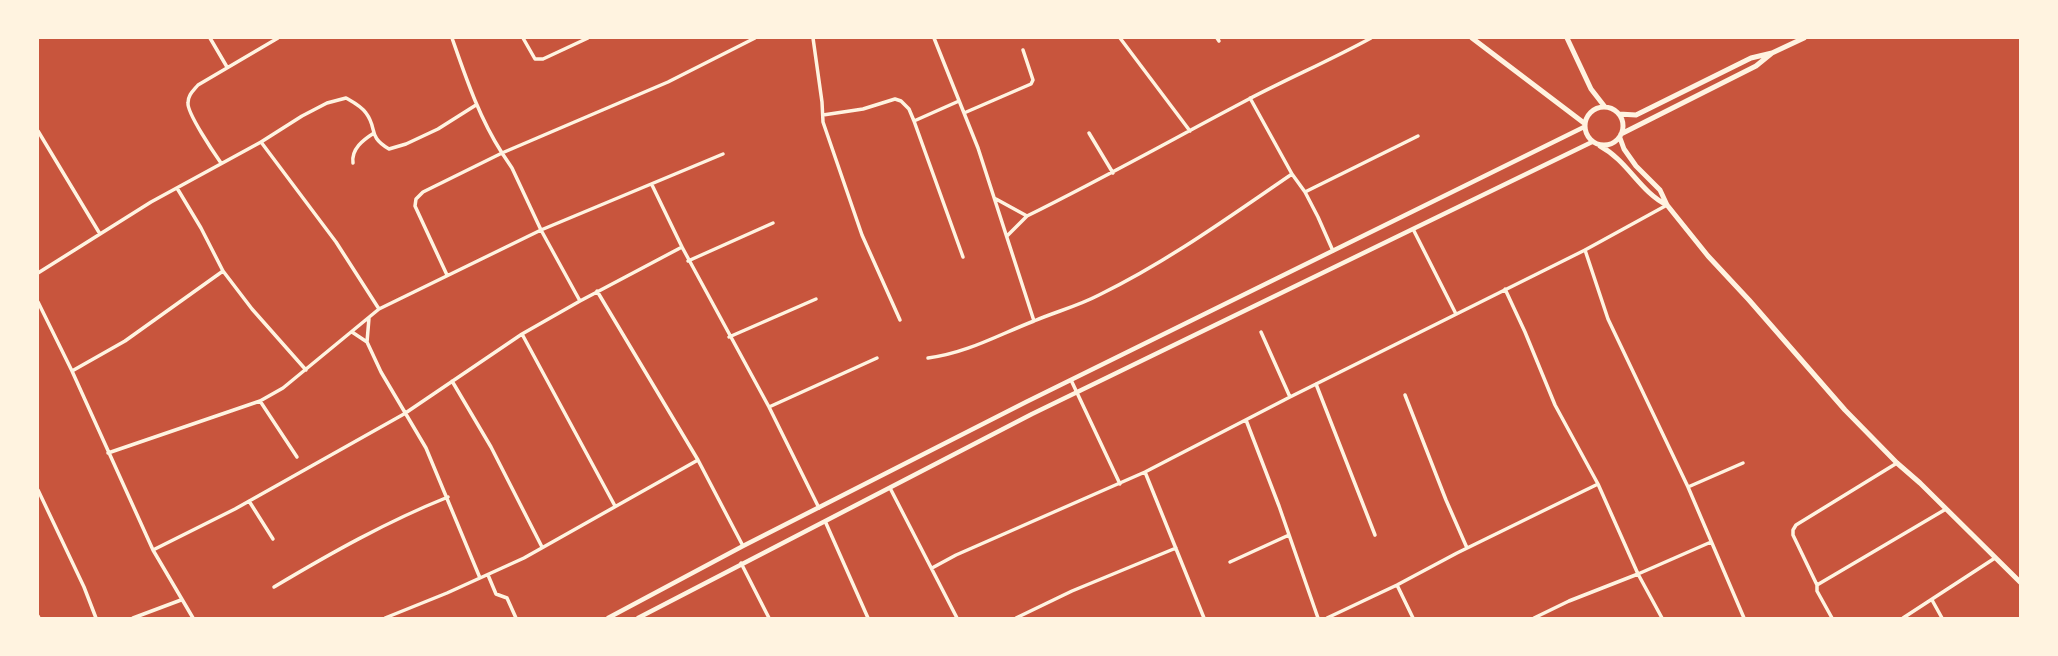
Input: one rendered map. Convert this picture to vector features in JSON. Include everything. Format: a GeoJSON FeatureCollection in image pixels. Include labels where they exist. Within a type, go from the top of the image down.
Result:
{"type":"FeatureCollection","features":[{"type":"Feature","properties":{"kind":"main road"},"geometry":{"type":"LineString","coordinates":[[1472,38],[1584,125],[1587,136],[1592,142],[1614,155],[1652,196],[1667,205]]}},
{"type":"Feature","properties":{"kind":"main road"},"geometry":{"type":"LineString","coordinates":[[1567,38],[1591,89],[1605,107]]}},
{"type":"Feature","properties":{"kind":"main road"},"geometry":{"type":"LineString","coordinates":[[1584,125],[1592,111],[1605,107],[1610,108],[1619,114],[1636,115],[1751,58],[1772,53],[1804,38]]}},
{"type":"Feature","properties":{"kind":"main road"},"geometry":{"type":"LineString","coordinates":[[1598,145],[1611,144],[1620,136],[1756,66],[1772,53]]}},
{"type":"Feature","properties":{"kind":"main road"},"geometry":{"type":"LineString","coordinates":[[1619,114],[1623,124],[1620,136],[1624,149],[1636,166],[1660,190],[1667,205],[1708,256],[1749,300],[1829,392],[1897,464],[1946,509],[2020,582]]}},
{"type":"Feature","properties":{"kind":"street"},"geometry":{"type":"LineString","coordinates":[[210,38],[227,67]]}},
{"type":"Feature","properties":{"kind":"street"},"geometry":{"type":"LineString","coordinates":[[221,164],[187,105],[190,94],[198,85],[278,38]]}},
{"type":"Feature","properties":{"kind":"street"},"geometry":{"type":"LineString","coordinates":[[452,38],[476,105],[489,134],[512,168],[541,230],[580,301]]}},
{"type":"Feature","properties":{"kind":"street"},"geometry":{"type":"LineString","coordinates":[[523,38],[535,60],[543,59],[588,38]]}},
{"type":"Feature","properties":{"kind":"street"},"geometry":{"type":"LineString","coordinates":[[447,275],[415,206],[416,199],[423,192],[502,153],[668,82],[755,38]]}},
{"type":"Feature","properties":{"kind":"street"},"geometry":{"type":"LineString","coordinates":[[813,38],[823,122],[862,235],[900,320]]}},
{"type":"Feature","properties":{"kind":"street"},"geometry":{"type":"LineString","coordinates":[[934,38],[960,101],[996,199],[1034,320]]}},
{"type":"Feature","properties":{"kind":"street"},"geometry":{"type":"LineString","coordinates":[[1120,38],[1190,131]]}},
{"type":"Feature","properties":{"kind":"street"},"geometry":{"type":"LineString","coordinates":[[1007,236],[1027,216],[1113,173],[1250,98],[1330,60],[1371,38]]}},
{"type":"Feature","properties":{"kind":"street"},"geometry":{"type":"LineString","coordinates":[[964,113],[1031,84],[1033,80],[1023,50]]}},
{"type":"Feature","properties":{"kind":"street"},"geometry":{"type":"LineString","coordinates":[[38,274],[150,202],[261,142],[302,116],[327,103],[346,98],[356,103],[367,114],[378,142],[389,149],[406,144],[438,129],[476,105]]}},
{"type":"Feature","properties":{"kind":"street"},"geometry":{"type":"LineString","coordinates":[[1250,98],[1292,174],[1305,192],[1318,217],[1332,251]]}},
{"type":"Feature","properties":{"kind":"street"},"geometry":{"type":"LineString","coordinates":[[823,115],[863,109],[895,99],[901,101],[909,110],[914,121],[963,257]]}},
{"type":"Feature","properties":{"kind":"street"},"geometry":{"type":"LineString","coordinates":[[914,121],[960,101]]}},
{"type":"Feature","properties":{"kind":"street"},"geometry":{"type":"LineString","coordinates":[[608,618],[743,546],[1584,125]]}},
{"type":"Feature","properties":{"kind":"street"},"geometry":{"type":"LineString","coordinates":[[38,131],[100,234]]}},
{"type":"Feature","properties":{"kind":"street"},"geometry":{"type":"LineString","coordinates":[[353,163],[354,152],[366,138],[374,133]]}},
{"type":"Feature","properties":{"kind":"street"},"geometry":{"type":"LineString","coordinates":[[1089,133],[1113,173]]}},
{"type":"Feature","properties":{"kind":"street"},"geometry":{"type":"LineString","coordinates":[[1305,192],[1418,136]]}},
{"type":"Feature","properties":{"kind":"street"},"geometry":{"type":"LineString","coordinates":[[261,142],[336,242],[379,308]]}},
{"type":"Feature","properties":{"kind":"street"},"geometry":{"type":"LineString","coordinates":[[638,618],[741,563],[1077,392],[1592,142]]}},
{"type":"Feature","properties":{"kind":"street"},"geometry":{"type":"LineString","coordinates":[[108,453],[260,401],[283,388],[369,318],[379,308],[541,230],[652,185],[723,154]]}},
{"type":"Feature","properties":{"kind":"street"},"geometry":{"type":"LineString","coordinates":[[928,358],[944,356],[975,347],[1034,320],[1098,296],[1152,268],[1292,174]]}},
{"type":"Feature","properties":{"kind":"street"},"geometry":{"type":"LineString","coordinates":[[652,185],[688,261],[768,407],[819,508]]}},
{"type":"Feature","properties":{"kind":"street"},"geometry":{"type":"LineString","coordinates":[[177,188],[201,228],[223,271],[252,309],[306,370]]}},
{"type":"Feature","properties":{"kind":"street"},"geometry":{"type":"LineString","coordinates":[[996,199],[1027,216]]}},
{"type":"Feature","properties":{"kind":"street"},"geometry":{"type":"LineString","coordinates":[[932,568],[956,555],[1145,472],[1290,397],[1585,250],[1667,205]]}},
{"type":"Feature","properties":{"kind":"street"},"geometry":{"type":"LineString","coordinates":[[688,261],[773,223]]}},
{"type":"Feature","properties":{"kind":"street"},"geometry":{"type":"LineString","coordinates":[[1413,229],[1456,314]]}},
{"type":"Feature","properties":{"kind":"street"},"geometry":{"type":"LineString","coordinates":[[153,550],[249,502],[404,414],[522,334],[597,291],[682,247]]}},
{"type":"Feature","properties":{"kind":"street"},"geometry":{"type":"LineString","coordinates":[[1585,250],[1608,319],[1688,488],[1744,618]]}},
{"type":"Feature","properties":{"kind":"street"},"geometry":{"type":"LineString","coordinates":[[72,371],[125,341],[223,271]]}},
{"type":"Feature","properties":{"kind":"street"},"geometry":{"type":"LineString","coordinates":[[1505,289],[1525,332],[1554,405],[1598,484],[1638,574],[1662,618]]}},
{"type":"Feature","properties":{"kind":"street"},"geometry":{"type":"LineString","coordinates":[[597,291],[698,460],[743,546]]}},
{"type":"Feature","properties":{"kind":"street"},"geometry":{"type":"LineString","coordinates":[[729,337],[816,299]]}},
{"type":"Feature","properties":{"kind":"street"},"geometry":{"type":"LineString","coordinates":[[38,302],[72,371],[153,550],[181,600],[193,618]]}},
{"type":"Feature","properties":{"kind":"street"},"geometry":{"type":"LineString","coordinates":[[369,318],[367,342],[380,372],[404,414],[416,429],[426,448],[448,497],[480,578]]}},
{"type":"Feature","properties":{"kind":"street"},"geometry":{"type":"LineString","coordinates":[[352,332],[367,342]]}},
{"type":"Feature","properties":{"kind":"street"},"geometry":{"type":"LineString","coordinates":[[1261,332],[1290,397]]}},
{"type":"Feature","properties":{"kind":"street"},"geometry":{"type":"LineString","coordinates":[[522,334],[615,506]]}},
{"type":"Feature","properties":{"kind":"street"},"geometry":{"type":"LineString","coordinates":[[768,407],[877,358]]}},
{"type":"Feature","properties":{"kind":"street"},"geometry":{"type":"LineString","coordinates":[[1072,380],[1120,484]]}},
{"type":"Feature","properties":{"kind":"street"},"geometry":{"type":"LineString","coordinates":[[452,381],[491,447],[542,547]]}},
{"type":"Feature","properties":{"kind":"street"},"geometry":{"type":"LineString","coordinates":[[1316,384],[1375,535]]}},
{"type":"Feature","properties":{"kind":"street"},"geometry":{"type":"LineString","coordinates":[[1405,394],[1446,500],[1467,548]]}},
{"type":"Feature","properties":{"kind":"street"},"geometry":{"type":"LineString","coordinates":[[260,401],[297,457]]}},
{"type":"Feature","properties":{"kind":"street"},"geometry":{"type":"LineString","coordinates":[[1246,420],[1318,618]]}},
{"type":"Feature","properties":{"kind":"street"},"geometry":{"type":"LineString","coordinates":[[385,618],[488,575],[542,547],[698,460]]}},
{"type":"Feature","properties":{"kind":"street"},"geometry":{"type":"LineString","coordinates":[[1688,488],[1743,463]]}},
{"type":"Feature","properties":{"kind":"street"},"geometry":{"type":"LineString","coordinates":[[1832,618],[1817,591],[1817,585],[1792,530],[1796,525],[1897,464]]}},
{"type":"Feature","properties":{"kind":"street"},"geometry":{"type":"LineString","coordinates":[[1145,472],[1204,618]]}},
{"type":"Feature","properties":{"kind":"street"},"geometry":{"type":"LineString","coordinates":[[1327,618],[1397,585],[1467,548],[1598,484]]}},
{"type":"Feature","properties":{"kind":"street"},"geometry":{"type":"LineString","coordinates":[[890,488],[957,618]]}},
{"type":"Feature","properties":{"kind":"street"},"geometry":{"type":"LineString","coordinates":[[38,490],[84,587],[96,618]]}},
{"type":"Feature","properties":{"kind":"street"},"geometry":{"type":"LineString","coordinates":[[274,588],[348,544],[404,514],[448,497]]}},
{"type":"Feature","properties":{"kind":"street"},"geometry":{"type":"LineString","coordinates":[[249,502],[273,539]]}},
{"type":"Feature","properties":{"kind":"street"},"geometry":{"type":"LineString","coordinates":[[1817,585],[1946,509]]}},
{"type":"Feature","properties":{"kind":"street"},"geometry":{"type":"LineString","coordinates":[[825,521],[868,618]]}},
{"type":"Feature","properties":{"kind":"street"},"geometry":{"type":"LineString","coordinates":[[1230,562],[1289,535]]}},
{"type":"Feature","properties":{"kind":"street"},"geometry":{"type":"LineString","coordinates":[[1534,618],[1569,601],[1638,574],[1711,542]]}},
{"type":"Feature","properties":{"kind":"street"},"geometry":{"type":"LineString","coordinates":[[1016,618],[1072,591],[1176,548]]}},
{"type":"Feature","properties":{"kind":"street"},"geometry":{"type":"LineString","coordinates":[[1903,618],[1995,558]]}},
{"type":"Feature","properties":{"kind":"street"},"geometry":{"type":"LineString","coordinates":[[741,563],[769,618]]}},
{"type":"Feature","properties":{"kind":"street"},"geometry":{"type":"LineString","coordinates":[[488,575],[496,594],[507,598],[516,618]]}},
{"type":"Feature","properties":{"kind":"street"},"geometry":{"type":"LineString","coordinates":[[1397,585],[1413,618]]}},
{"type":"Feature","properties":{"kind":"street"},"geometry":{"type":"LineString","coordinates":[[133,618],[181,600]]}},
{"type":"Feature","properties":{"kind":"street"},"geometry":{"type":"LineString","coordinates":[[1932,600],[1942,618]]}}]}
